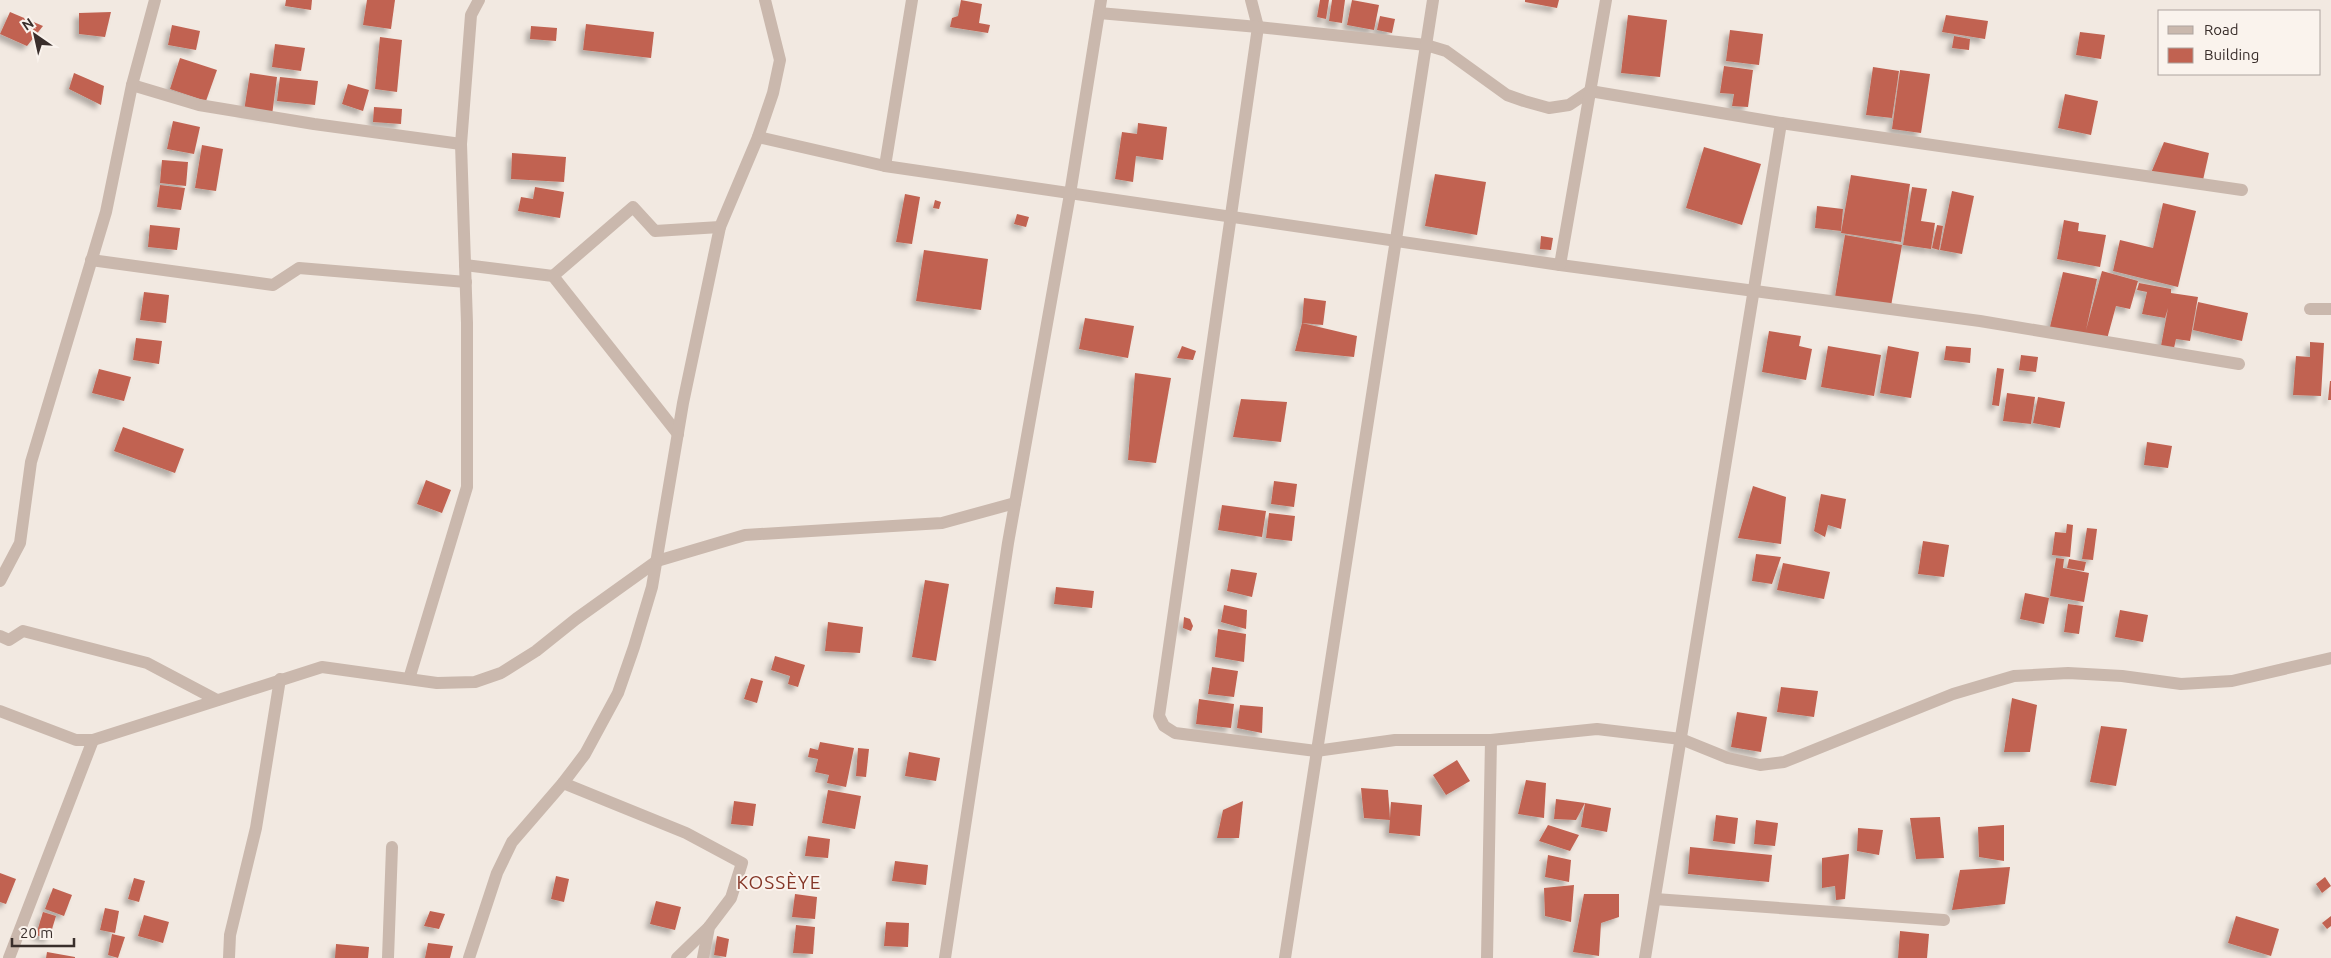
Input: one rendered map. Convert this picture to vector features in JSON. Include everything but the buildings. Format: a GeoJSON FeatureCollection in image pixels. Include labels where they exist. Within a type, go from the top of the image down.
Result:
{"type":"FeatureCollection","features":[{"type":"Feature","properties":{"kind":"street"},"geometry":{"type":"LineString","coordinates":[[0,581],[20,543],[31,462],[106,212],[132,85],[155,0]]}},
{"type":"Feature","properties":{"kind":"street"},"geometry":{"type":"LineString","coordinates":[[409,679],[467,487],[466,282],[461,144],[471,15],[479,0]]}},
{"type":"Feature","properties":{"kind":"street"},"geometry":{"type":"LineString","coordinates":[[468,958],[497,874],[512,842],[563,783],[585,754],[618,693],[652,587],[678,434],[720,227],[758,137],[773,93],[780,60],[765,0]]}},
{"type":"Feature","properties":{"kind":"street"},"geometry":{"type":"LineString","coordinates":[[885,166],[912,0]]}},
{"type":"Feature","properties":{"kind":"street"},"geometry":{"type":"LineString","coordinates":[[945,958],[1015,503],[1070,194],[1101,0]]}},
{"type":"Feature","properties":{"kind":"street"},"geometry":{"type":"LineString","coordinates":[[1251,0],[1258,27],[1229,217],[1159,716],[1164,726],[1175,732],[1316,751],[1395,740],[1491,740],[1597,729],[1681,739],[1728,758],[1760,765],[1784,762],[1953,694],[2014,676],[2068,673],[2122,676],[2181,684],[2224,681],[2331,658]]}},
{"type":"Feature","properties":{"kind":"street"},"geometry":{"type":"LineString","coordinates":[[1285,958],[1433,0]]}},
{"type":"Feature","properties":{"kind":"street"},"geometry":{"type":"LineString","coordinates":[[1560,265],[1606,0]]}},
{"type":"Feature","properties":{"kind":"street"},"geometry":{"type":"LineString","coordinates":[[1099,13],[1258,27],[1426,45],[1446,51],[1507,95],[1549,108],[1569,105],[1590,91],[1781,123],[2242,190]]}},
{"type":"Feature","properties":{"kind":"street"},"geometry":{"type":"LineString","coordinates":[[132,85],[199,105],[314,124],[461,144]]}},
{"type":"Feature","properties":{"kind":"street"},"geometry":{"type":"LineString","coordinates":[[1645,958],[1781,123]]}},
{"type":"Feature","properties":{"kind":"street"},"geometry":{"type":"LineString","coordinates":[[758,137],[885,166],[1560,265],[1980,321],[2239,364]]}},
{"type":"Feature","properties":{"kind":"street"},"geometry":{"type":"LineString","coordinates":[[553,276],[633,207],[655,231],[720,227]]}},
{"type":"Feature","properties":{"kind":"street"},"geometry":{"type":"LineString","coordinates":[[91,260],[272,284],[300,268],[466,282]]}},
{"type":"Feature","properties":{"kind":"street"},"geometry":{"type":"LineString","coordinates":[[465,265],[553,276],[678,434]]}},
{"type":"Feature","properties":{"kind":"street"},"geometry":{"type":"LineString","coordinates":[[2310,309],[2331,309]]}},
{"type":"Feature","properties":{"kind":"street"},"geometry":{"type":"LineString","coordinates":[[0,710],[76,740],[92,740],[322,667],[437,683],[475,682],[501,673],[536,650],[576,618],[657,561],[745,534],[942,523],[1015,503]]}},
{"type":"Feature","properties":{"kind":"street"},"geometry":{"type":"LineString","coordinates":[[0,636],[9,640],[23,631],[147,663],[217,700]]}},
{"type":"Feature","properties":{"kind":"street"},"geometry":{"type":"LineString","coordinates":[[229,958],[230,935],[256,828],[280,679]]}},
{"type":"Feature","properties":{"kind":"street"},"geometry":{"type":"LineString","coordinates":[[9,958],[92,740]]}},
{"type":"Feature","properties":{"kind":"street"},"geometry":{"type":"LineString","coordinates":[[1487,958],[1491,740]]}},
{"type":"Feature","properties":{"kind":"street"},"geometry":{"type":"LineString","coordinates":[[563,783],[686,834],[742,863],[731,898],[709,927],[678,958]]}},
{"type":"Feature","properties":{"kind":"street"},"geometry":{"type":"LineString","coordinates":[[388,958],[392,847]]}},
{"type":"Feature","properties":{"kind":"street"},"geometry":{"type":"LineString","coordinates":[[1655,899],[1944,920]]}},
{"type":"Feature","properties":{"kind":"street"},"geometry":{"type":"LineString","coordinates":[[703,958],[709,927]]}},
{"type":"Feature","properties":{"kind":"district","name":"KOSSÈYE"},"geometry":{"type":"Point","coordinates":[779,882]}}]}
